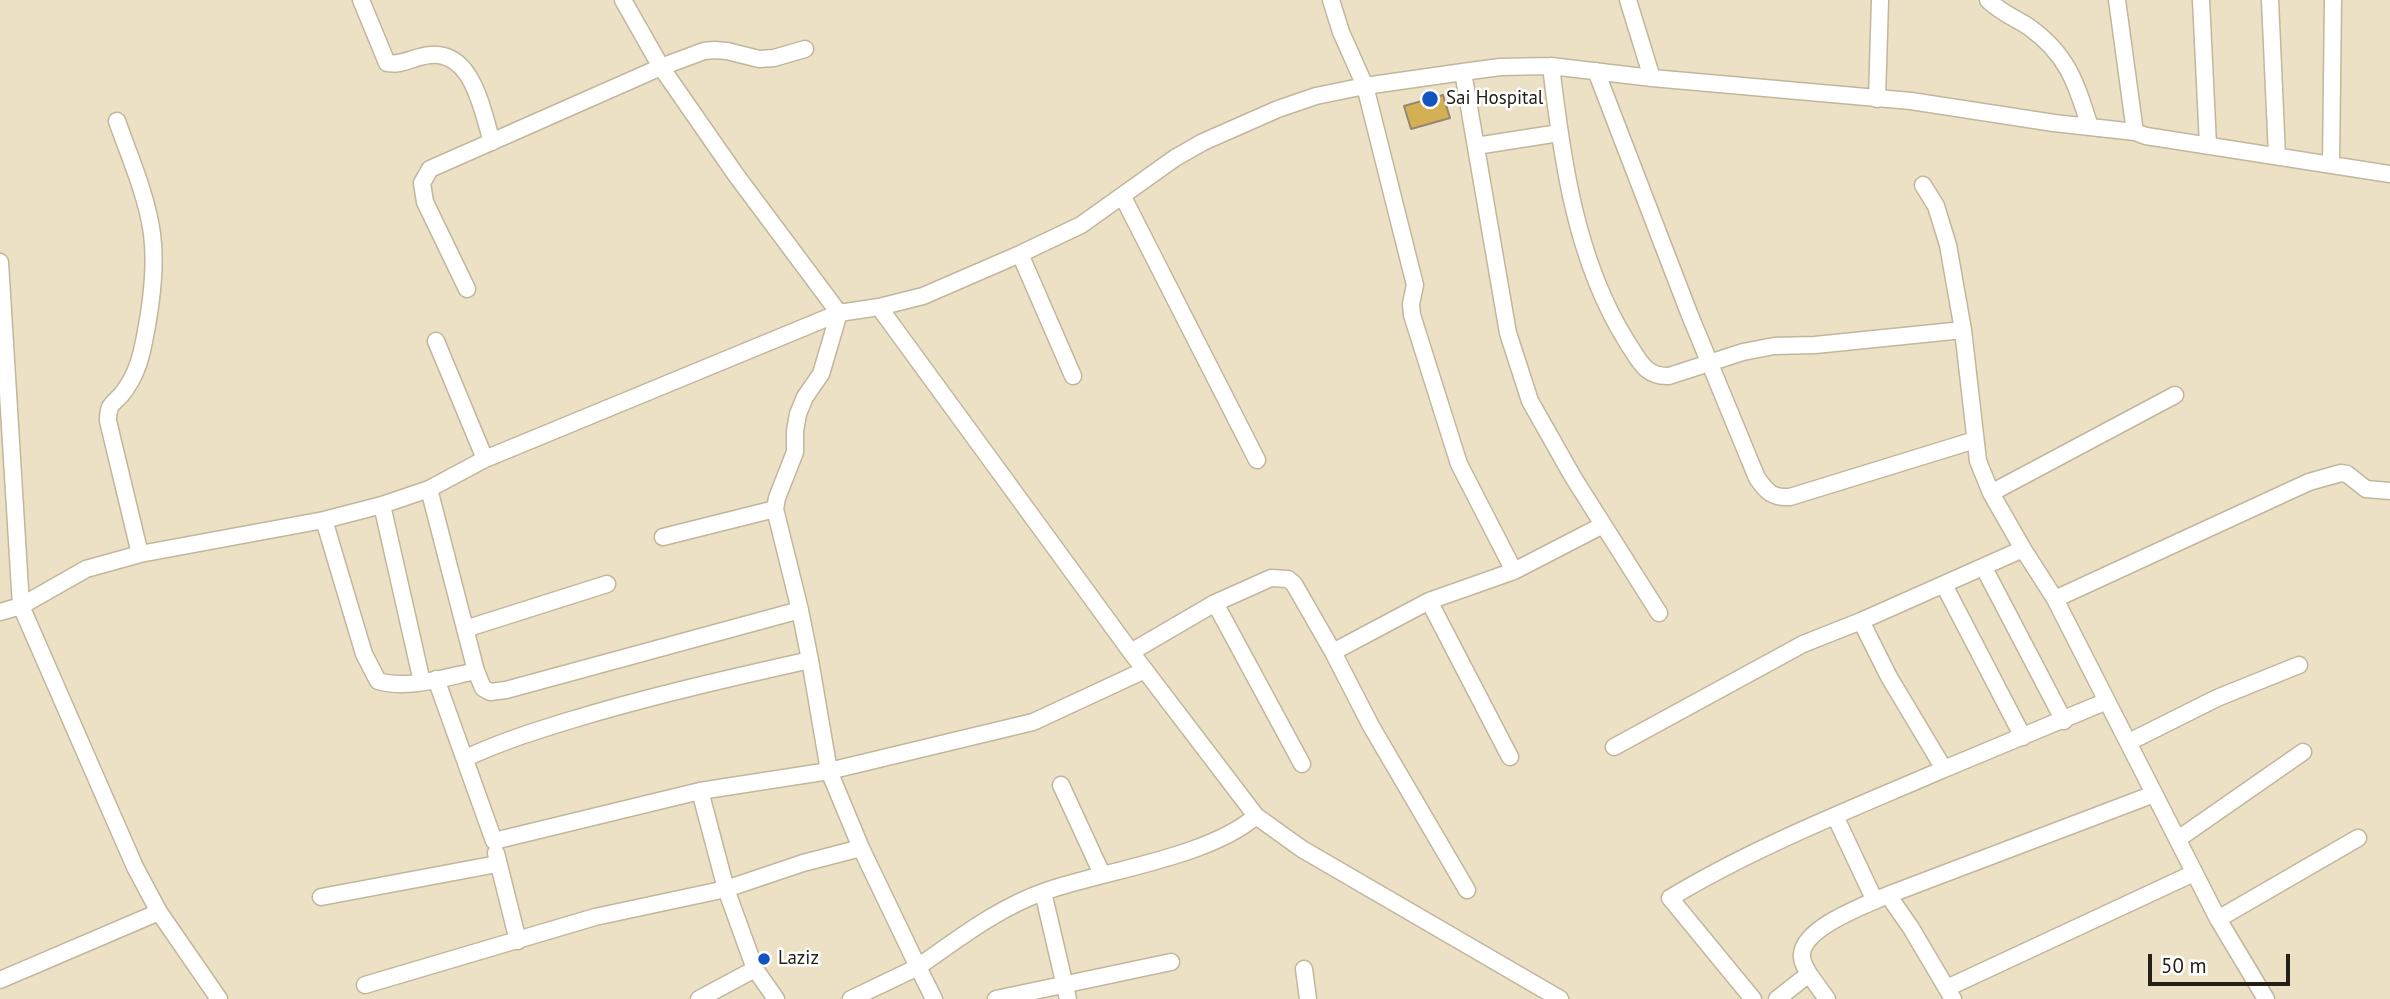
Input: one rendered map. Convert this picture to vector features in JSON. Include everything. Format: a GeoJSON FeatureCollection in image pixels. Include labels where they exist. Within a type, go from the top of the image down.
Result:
{"type":"FeatureCollection","features":[{"type":"Feature","properties":{"kind":"street"},"geometry":{"type":"LineString","coordinates":[[360,0],[387,63],[399,64],[428,55],[450,57],[459,62],[472,83],[492,142]]}},
{"type":"Feature","properties":{"kind":"street"},"geometry":{"type":"LineString","coordinates":[[623,0],[661,67],[736,175],[839,313]]}},
{"type":"Feature","properties":{"kind":"street"},"geometry":{"type":"LineString","coordinates":[[1331,0],[1341,32],[1365,86],[1415,285],[1411,304],[1412,316],[1459,464],[1514,571]]}},
{"type":"Feature","properties":{"kind":"street"},"geometry":{"type":"LineString","coordinates":[[1628,0],[1652,78]]}},
{"type":"Feature","properties":{"kind":"street"},"geometry":{"type":"LineString","coordinates":[[1877,99],[1880,0]]}},
{"type":"Feature","properties":{"kind":"street"},"geometry":{"type":"LineString","coordinates":[[1988,0],[2037,33],[2061,56],[2078,89],[2090,127]]}},
{"type":"Feature","properties":{"kind":"street"},"geometry":{"type":"LineString","coordinates":[[2117,0],[2135,132]]}},
{"type":"Feature","properties":{"kind":"street"},"geometry":{"type":"LineString","coordinates":[[2200,0],[2208,145]]}},
{"type":"Feature","properties":{"kind":"street"},"geometry":{"type":"LineString","coordinates":[[2270,0],[2277,156]]}},
{"type":"Feature","properties":{"kind":"street"},"geometry":{"type":"LineString","coordinates":[[2331,164],[2333,0]]}},
{"type":"Feature","properties":{"kind":"street"},"geometry":{"type":"LineString","coordinates":[[467,289],[425,202],[422,183],[430,169],[661,67],[714,50],[759,59],[774,58],[805,49]]}},
{"type":"Feature","properties":{"kind":"street"},"geometry":{"type":"LineString","coordinates":[[0,612],[21,606],[86,569],[140,554],[324,520],[429,489],[485,459],[839,313],[923,296],[1081,225],[1175,158],[1203,142],[1315,96],[1365,86],[1500,67],[1550,66],[1652,78],[1911,101],[2135,132],[2146,136],[2390,174]]}},
{"type":"Feature","properties":{"kind":"street"},"geometry":{"type":"LineString","coordinates":[[1550,66],[1559,133],[1583,240],[1595,278],[1618,328],[1644,368],[1659,377],[1669,376],[1743,352],[1774,346],[1815,345],[1963,330]]}},
{"type":"Feature","properties":{"kind":"street"},"geometry":{"type":"LineString","coordinates":[[1596,71],[1710,364],[1757,478],[1768,494],[1774,497],[1798,495],[1975,440]]}},
{"type":"Feature","properties":{"kind":"street"},"geometry":{"type":"LineString","coordinates":[[1463,72],[1508,333],[1530,401],[1659,613]]}},
{"type":"Feature","properties":{"kind":"street"},"geometry":{"type":"LineString","coordinates":[[117,121],[145,200],[154,257],[142,352],[125,391],[109,406],[108,412],[140,554]]}},
{"type":"Feature","properties":{"kind":"street"},"geometry":{"type":"LineString","coordinates":[[1476,146],[1559,133]]}},
{"type":"Feature","properties":{"kind":"street"},"geometry":{"type":"LineString","coordinates":[[1923,185],[1936,206],[1944,227],[1963,330],[1978,461],[1991,493],[2055,599],[2218,919],[2266,999]]}},
{"type":"Feature","properties":{"kind":"street"},"geometry":{"type":"LineString","coordinates":[[1123,197],[1257,460]]}},
{"type":"Feature","properties":{"kind":"street"},"geometry":{"type":"LineString","coordinates":[[1020,254],[1073,376]]}},
{"type":"Feature","properties":{"kind":"street"},"geometry":{"type":"LineString","coordinates":[[0,262],[21,606],[135,867],[159,912],[219,999]]}},
{"type":"Feature","properties":{"kind":"street"},"geometry":{"type":"LineString","coordinates":[[879,307],[1131,652],[1256,816],[1302,849],[1560,999]]}},
{"type":"Feature","properties":{"kind":"street"},"geometry":{"type":"LineString","coordinates":[[839,313],[821,374],[805,397],[798,414],[795,452],[775,509],[800,610],[829,771],[861,848],[934,999]]}},
{"type":"Feature","properties":{"kind":"street"},"geometry":{"type":"LineString","coordinates":[[436,341],[485,459]]}},
{"type":"Feature","properties":{"kind":"street"},"geometry":{"type":"LineString","coordinates":[[1991,493],[2175,395]]}},
{"type":"Feature","properties":{"kind":"street"},"geometry":{"type":"LineString","coordinates":[[2055,599],[2309,482],[2333,474],[2347,474],[2366,489],[2390,491]]}},
{"type":"Feature","properties":{"kind":"street"},"geometry":{"type":"LineString","coordinates":[[429,489],[476,671],[483,688],[498,692],[800,610]]}},
{"type":"Feature","properties":{"kind":"street"},"geometry":{"type":"LineString","coordinates":[[382,505],[429,681],[466,758],[494,841],[497,863],[518,941]]}},
{"type":"Feature","properties":{"kind":"street"},"geometry":{"type":"LineString","coordinates":[[663,537],[775,509]]}},
{"type":"Feature","properties":{"kind":"street"},"geometry":{"type":"LineString","coordinates":[[324,520],[371,670],[378,681],[388,684],[429,681],[476,671]]}},
{"type":"Feature","properties":{"kind":"street"},"geometry":{"type":"LineString","coordinates":[[1333,652],[1429,601],[1514,571],[1603,525]]}},
{"type":"Feature","properties":{"kind":"street"},"geometry":{"type":"LineString","coordinates":[[1614,747],[1803,644],[2023,549]]}},
{"type":"Feature","properties":{"kind":"street"},"geometry":{"type":"LineString","coordinates":[[1984,568],[2064,720]]}},
{"type":"Feature","properties":{"kind":"street"},"geometry":{"type":"LineString","coordinates":[[1131,652],[1215,603],[1271,578],[1288,579],[1299,590],[1371,726],[1467,890]]}},
{"type":"Feature","properties":{"kind":"street"},"geometry":{"type":"LineString","coordinates":[[465,629],[607,584]]}},
{"type":"Feature","properties":{"kind":"street"},"geometry":{"type":"LineString","coordinates":[[1944,585],[2023,737]]}},
{"type":"Feature","properties":{"kind":"street"},"geometry":{"type":"LineString","coordinates":[[1429,601],[1510,757]]}},
{"type":"Feature","properties":{"kind":"street"},"geometry":{"type":"LineString","coordinates":[[1215,603],[1302,764]]}},
{"type":"Feature","properties":{"kind":"street"},"geometry":{"type":"LineString","coordinates":[[1861,621],[1889,677],[1944,769]]}},
{"type":"Feature","properties":{"kind":"street"},"geometry":{"type":"LineString","coordinates":[[466,758],[521,736],[610,708],[810,660]]}},
{"type":"Feature","properties":{"kind":"street"},"geometry":{"type":"LineString","coordinates":[[2129,743],[2217,698],[2299,665]]}},
{"type":"Feature","properties":{"kind":"street"},"geometry":{"type":"LineString","coordinates":[[494,841],[699,791],[829,771],[1033,722],[1145,670]]}},
{"type":"Feature","properties":{"kind":"street"},"geometry":{"type":"LineString","coordinates":[[1753,999],[1670,898],[1709,875],[1835,817],[2107,701]]}},
{"type":"Feature","properties":{"kind":"street"},"geometry":{"type":"LineString","coordinates":[[2178,839],[2303,752]]}},
{"type":"Feature","properties":{"kind":"street"},"geometry":{"type":"LineString","coordinates":[[1061,785],[1102,874]]}},
{"type":"Feature","properties":{"kind":"street"},"geometry":{"type":"LineString","coordinates":[[699,791],[726,889],[755,968],[776,999]]}},
{"type":"Feature","properties":{"kind":"street"},"geometry":{"type":"LineString","coordinates":[[1827,999],[1802,962],[1802,953],[1808,940],[1826,925],[1882,898],[2154,794]]}},
{"type":"Feature","properties":{"kind":"street"},"geometry":{"type":"LineString","coordinates":[[851,999],[918,967],[986,920],[1043,892],[1225,837],[1256,816]]}},
{"type":"Feature","properties":{"kind":"street"},"geometry":{"type":"LineString","coordinates":[[1835,817],[1882,898],[1911,928],[1950,994],[2194,873]]}},
{"type":"Feature","properties":{"kind":"street"},"geometry":{"type":"LineString","coordinates":[[2218,919],[2358,838]]}},
{"type":"Feature","properties":{"kind":"street"},"geometry":{"type":"LineString","coordinates":[[365,985],[594,917],[726,889],[803,863],[861,848]]}},
{"type":"Feature","properties":{"kind":"street"},"geometry":{"type":"LineString","coordinates":[[321,897],[497,863]]}},
{"type":"Feature","properties":{"kind":"street"},"geometry":{"type":"LineString","coordinates":[[1043,892],[1066,992]]}},
{"type":"Feature","properties":{"kind":"street"},"geometry":{"type":"LineString","coordinates":[[0,980],[159,912]]}},
{"type":"Feature","properties":{"kind":"street"},"geometry":{"type":"LineString","coordinates":[[996,999],[1066,992],[1171,962]]}},
{"type":"Feature","properties":{"kind":"street"},"geometry":{"type":"LineString","coordinates":[[699,999],[755,968]]}},
{"type":"Feature","properties":{"kind":"street"},"geometry":{"type":"LineString","coordinates":[[1304,969],[1308,999]]}},
{"type":"Feature","properties":{"kind":"street"},"geometry":{"type":"LineString","coordinates":[[1777,999],[1809,975]]}},
{"type":"Feature","properties":{"kind":"building"},"geometry":{"type":"Polygon","coordinates":[[[1443,95],[1450,118],[1411,129],[1404,106],[1443,95]]]}},
{"type":"Feature","properties":{"kind":"place","name":"Sai Hospital"},"geometry":{"type":"Point","coordinates":[1430,99]}},
{"type":"Feature","properties":{"kind":"place","name":"Laziz"},"geometry":{"type":"Point","coordinates":[764,959]}}]}
